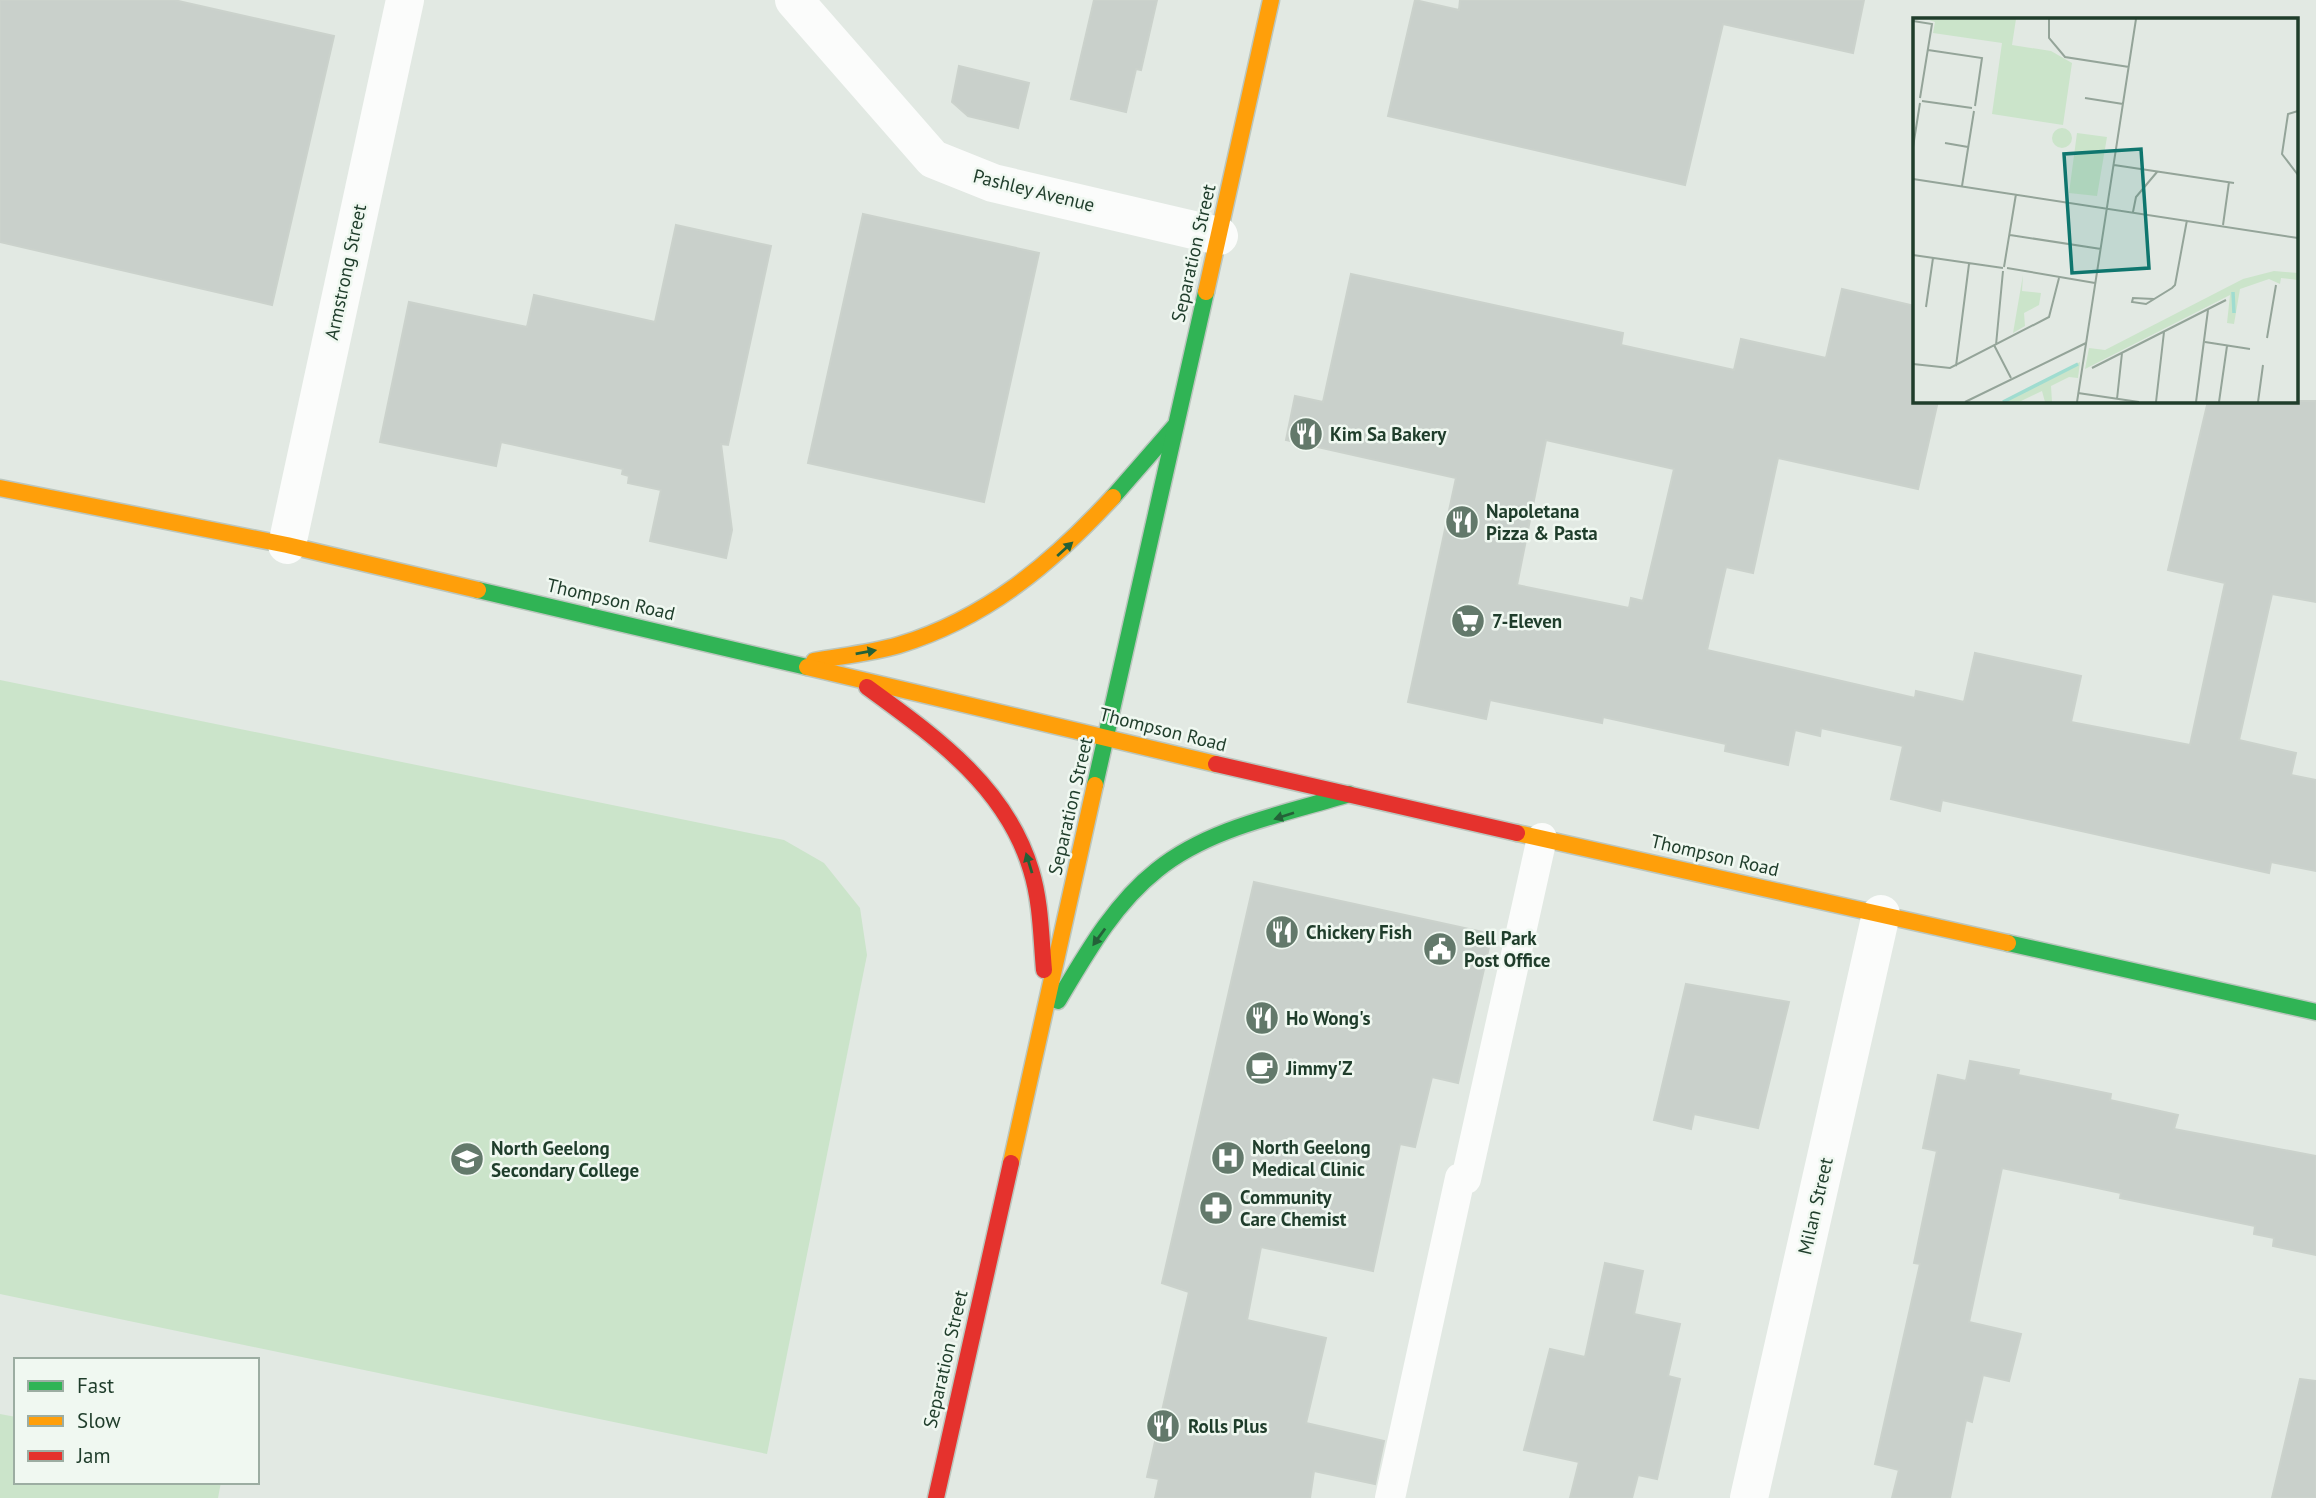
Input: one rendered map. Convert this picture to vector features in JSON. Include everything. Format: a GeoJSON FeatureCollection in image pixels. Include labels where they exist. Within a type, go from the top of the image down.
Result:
{"type":"FeatureCollection","features":[{"type":"Feature","properties":{"kind":"main road","name":"Separation Street"},"geometry":{"type":"LineString","coordinates":[[936,1498],[1271,0]]}},
{"type":"Feature","properties":{"kind":"main road"},"geometry":{"type":"LineString","coordinates":[[799,664],[901,645],[936,632],[1004,598],[1033,578],[1076,539],[1177,424]]}},
{"type":"Feature","properties":{"kind":"main road","name":"Thompson Road"},"geometry":{"type":"LineString","coordinates":[[0,488],[287,545],[1349,794],[2316,1012]]}},
{"type":"Feature","properties":{"kind":"main road"},"geometry":{"type":"LineString","coordinates":[[855,677],[940,740],[986,785],[1006,812],[1023,841],[1035,882],[1047,1003]]}},
{"type":"Feature","properties":{"kind":"main road"},"geometry":{"type":"LineString","coordinates":[[1039,1033],[1099,936],[1143,884],[1164,864],[1208,841],[1349,794]]}},
{"type":"Feature","properties":{"kind":"street","name":"Armstrong Street"},"geometry":{"type":"LineString","coordinates":[[287,545],[405,0]]}},
{"type":"Feature","properties":{"kind":"street","name":"Pashley Avenue"},"geometry":{"type":"LineString","coordinates":[[794,0],[933,159],[993,183],[1219,236]]}},
{"type":"Feature","properties":{"kind":"street","name":"Milan Street"},"geometry":{"type":"LineString","coordinates":[[1749,1498],[1881,914]]}},
{"type":"Feature","properties":{"kind":"lane"},"geometry":{"type":"LineString","coordinates":[[1390,1498],[1460,1178],[1466,1179],[1542,838]]}},
{"type":"Feature","properties":{"kind":"green space","name":"North Geelong Secondary College"},"geometry":{"type":"Polygon","coordinates":[[[0,680],[784,840],[824,863],[860,908],[867,955],[767,1454],[0,1294],[0,680]]]}},
{"type":"Feature","properties":{"kind":"green space"},"geometry":{"type":"Polygon","coordinates":[[[0,1414],[14,1417],[14,1484],[221,1484],[218,1498],[0,1498],[0,1414]]]}},
{"type":"Feature","properties":{"kind":"building"},"geometry":{"type":"Polygon","coordinates":[[[0,0],[174,0],[334,36],[272,305],[0,242],[0,0]]]}},
{"type":"Feature","properties":{"kind":"building"},"geometry":{"type":"Polygon","coordinates":[[[1094,0],[1157,0],[1141,70],[1136,69],[1126,112],[1071,99],[1094,0]]]}},
{"type":"Feature","properties":{"kind":"building"},"geometry":{"type":"Polygon","coordinates":[[[1415,0],[1459,10],[1460,0],[1864,0],[1853,53],[1723,24],[1685,185],[1388,116],[1415,0]]]}},
{"type":"Feature","properties":{"kind":"building"},"geometry":{"type":"Polygon","coordinates":[[[959,66],[1029,83],[1018,128],[968,116],[952,102],[959,66]]]}},
{"type":"Feature","properties":{"kind":"building"},"geometry":{"type":"Polygon","coordinates":[[[863,214],[1039,253],[984,502],[808,463],[863,214]]]}},
{"type":"Feature","properties":{"kind":"building"},"geometry":{"type":"Polygon","coordinates":[[[676,225],[771,246],[728,445],[721,444],[732,530],[726,558],[650,541],[661,490],[628,483],[629,476],[622,474],[623,469],[501,442],[496,466],[380,442],[409,302],[527,327],[534,295],[655,322],[676,225]]]}},
{"type":"Feature","properties":{"kind":"building"},"geometry":{"type":"Polygon","coordinates":[[[1351,274],[1623,333],[1621,345],[1734,370],[1741,339],[1826,358],[1842,289],[1913,306],[1913,402],[1938,402],[1918,489],[1778,458],[1753,573],[1726,567],[1707,650],[1915,698],[1916,691],[1964,702],[1975,653],[2081,676],[2071,722],[2190,745],[2225,583],[2168,570],[2208,402],[2316,401],[2316,602],[2272,594],[2239,740],[2296,753],[2291,775],[2316,780],[2316,871],[2271,862],[2269,873],[1942,800],[1940,811],[1891,799],[1903,746],[1821,728],[1820,736],[1795,730],[1788,765],[1725,751],[1726,744],[1603,717],[1602,723],[1490,700],[1486,719],[1408,702],[1456,478],[1286,440],[1295,396],[1323,402],[1351,274]],[[1546,440],[1517,585],[1629,608],[1631,598],[1643,601],[1674,469],[1546,440]]]}},
{"type":"Feature","properties":{"kind":"building"},"geometry":{"type":"Polygon","coordinates":[[[1254,882],[1492,934],[1458,1083],[1432,1077],[1415,1147],[1400,1144],[1373,1271],[1261,1247],[1247,1320],[1326,1338],[1306,1423],[1384,1441],[1375,1484],[1314,1471],[1310,1498],[1155,1498],[1159,1479],[1147,1477],[1189,1292],[1162,1283],[1254,882]]]}},
{"type":"Feature","properties":{"kind":"building"},"geometry":{"type":"Polygon","coordinates":[[[1686,984],[1789,1002],[1758,1128],[1694,1114],[1691,1129],[1654,1120],[1686,984]]]}},
{"type":"Feature","properties":{"kind":"building"},"geometry":{"type":"Polygon","coordinates":[[[1970,1061],[2019,1070],[2018,1075],[2111,1094],[2110,1100],[2178,1115],[2174,1129],[2316,1156],[2316,1255],[2273,1246],[2274,1238],[2254,1234],[2255,1226],[2120,1198],[2121,1193],[2002,1168],[1969,1322],[2021,1334],[2009,1381],[1983,1375],[1972,1422],[1966,1420],[1950,1498],[1892,1498],[1899,1470],[1875,1464],[1920,1264],[1914,1263],[1937,1151],[1923,1148],[1938,1075],[1966,1081],[1970,1061]]]}},
{"type":"Feature","properties":{"kind":"building"},"geometry":{"type":"Polygon","coordinates":[[[1605,1263],[1643,1271],[1634,1314],[1680,1324],[1668,1376],[1680,1379],[1657,1479],[1638,1475],[1632,1498],[1570,1498],[1579,1462],[1524,1450],[1550,1349],[1585,1357],[1605,1263]]]}},
{"type":"Feature","properties":{"kind":"building"},"geometry":{"type":"Polygon","coordinates":[[[2300,1379],[2316,1381],[2316,1498],[2272,1498],[2300,1379]]]}},
{"type":"Feature","properties":{"kind":"traffic: fast"},"geometry":{"type":"LineString","coordinates":[[1095,785],[1206,292]]}},
{"type":"Feature","properties":{"kind":"traffic: fast"},"geometry":{"type":"LineString","coordinates":[[1113,497],[1174,427]]}},
{"type":"Feature","properties":{"kind":"traffic: fast"},"geometry":{"type":"LineString","coordinates":[[478,590],[807,667]]}},
{"type":"Feature","properties":{"kind":"traffic: fast"},"geometry":{"type":"LineString","coordinates":[[1058,1001],[1090,948],[1127,898],[1178,855],[1249,823],[1349,794]]}},
{"type":"Feature","properties":{"kind":"traffic: fast"},"geometry":{"type":"LineString","coordinates":[[2008,943],[2316,1012]]}},
{"type":"Feature","properties":{"kind":"traffic: slow"},"geometry":{"type":"LineString","coordinates":[[1206,292],[1271,0]]}},
{"type":"Feature","properties":{"kind":"traffic: slow"},"geometry":{"type":"LineString","coordinates":[[0,488],[287,545],[478,590]]}},
{"type":"Feature","properties":{"kind":"traffic: slow"},"geometry":{"type":"LineString","coordinates":[[814,661],[899,645],[961,620],[989,604],[1042,566],[1113,497]]}},
{"type":"Feature","properties":{"kind":"traffic: slow"},"geometry":{"type":"LineString","coordinates":[[807,667],[1216,764]]}},
{"type":"Feature","properties":{"kind":"traffic: slow"},"geometry":{"type":"LineString","coordinates":[[1011,1163],[1095,785]]}},
{"type":"Feature","properties":{"kind":"traffic: slow"},"geometry":{"type":"LineString","coordinates":[[1517,833],[2008,943]]}},
{"type":"Feature","properties":{"kind":"traffic: jam"},"geometry":{"type":"LineString","coordinates":[[867,687],[917,724],[965,765],[1004,813],[1020,840],[1031,870],[1037,894],[1044,970]]}},
{"type":"Feature","properties":{"kind":"traffic: jam"},"geometry":{"type":"LineString","coordinates":[[1216,764],[1517,833]]}},
{"type":"Feature","properties":{"kind":"traffic: jam"},"geometry":{"type":"LineString","coordinates":[[936,1498],[1011,1163]]}},
{"type":"Feature","properties":{"kind":"place","name":"Kim Sa Bakery"},"geometry":{"type":"Point","coordinates":[1306,434]}},
{"type":"Feature","properties":{"kind":"place","name":"Napoletana Pizza & Pasta"},"geometry":{"type":"Point","coordinates":[1462,522]}},
{"type":"Feature","properties":{"kind":"place","name":"7-Eleven"},"geometry":{"type":"Point","coordinates":[1468,621]}},
{"type":"Feature","properties":{"kind":"place","name":"Chickery Fish"},"geometry":{"type":"Point","coordinates":[1282,932]}},
{"type":"Feature","properties":{"kind":"place","name":"Bell Park Post Office"},"geometry":{"type":"Point","coordinates":[1440,949]}},
{"type":"Feature","properties":{"kind":"place","name":"Ho Wong's"},"geometry":{"type":"Point","coordinates":[1262,1018]}},
{"type":"Feature","properties":{"kind":"place","name":"Jimmy'Z"},"geometry":{"type":"Point","coordinates":[1262,1068]}},
{"type":"Feature","properties":{"kind":"place","name":"North Geelong Medical Clinic"},"geometry":{"type":"Point","coordinates":[1228,1158]}},
{"type":"Feature","properties":{"kind":"place","name":"North Geelong Secondary College"},"geometry":{"type":"Point","coordinates":[467,1159]}},
{"type":"Feature","properties":{"kind":"place","name":"Community Care Chemist"},"geometry":{"type":"Point","coordinates":[1216,1208]}},
{"type":"Feature","properties":{"kind":"place","name":"Rolls Plus"},"geometry":{"type":"Point","coordinates":[1163,1426]}}]}
